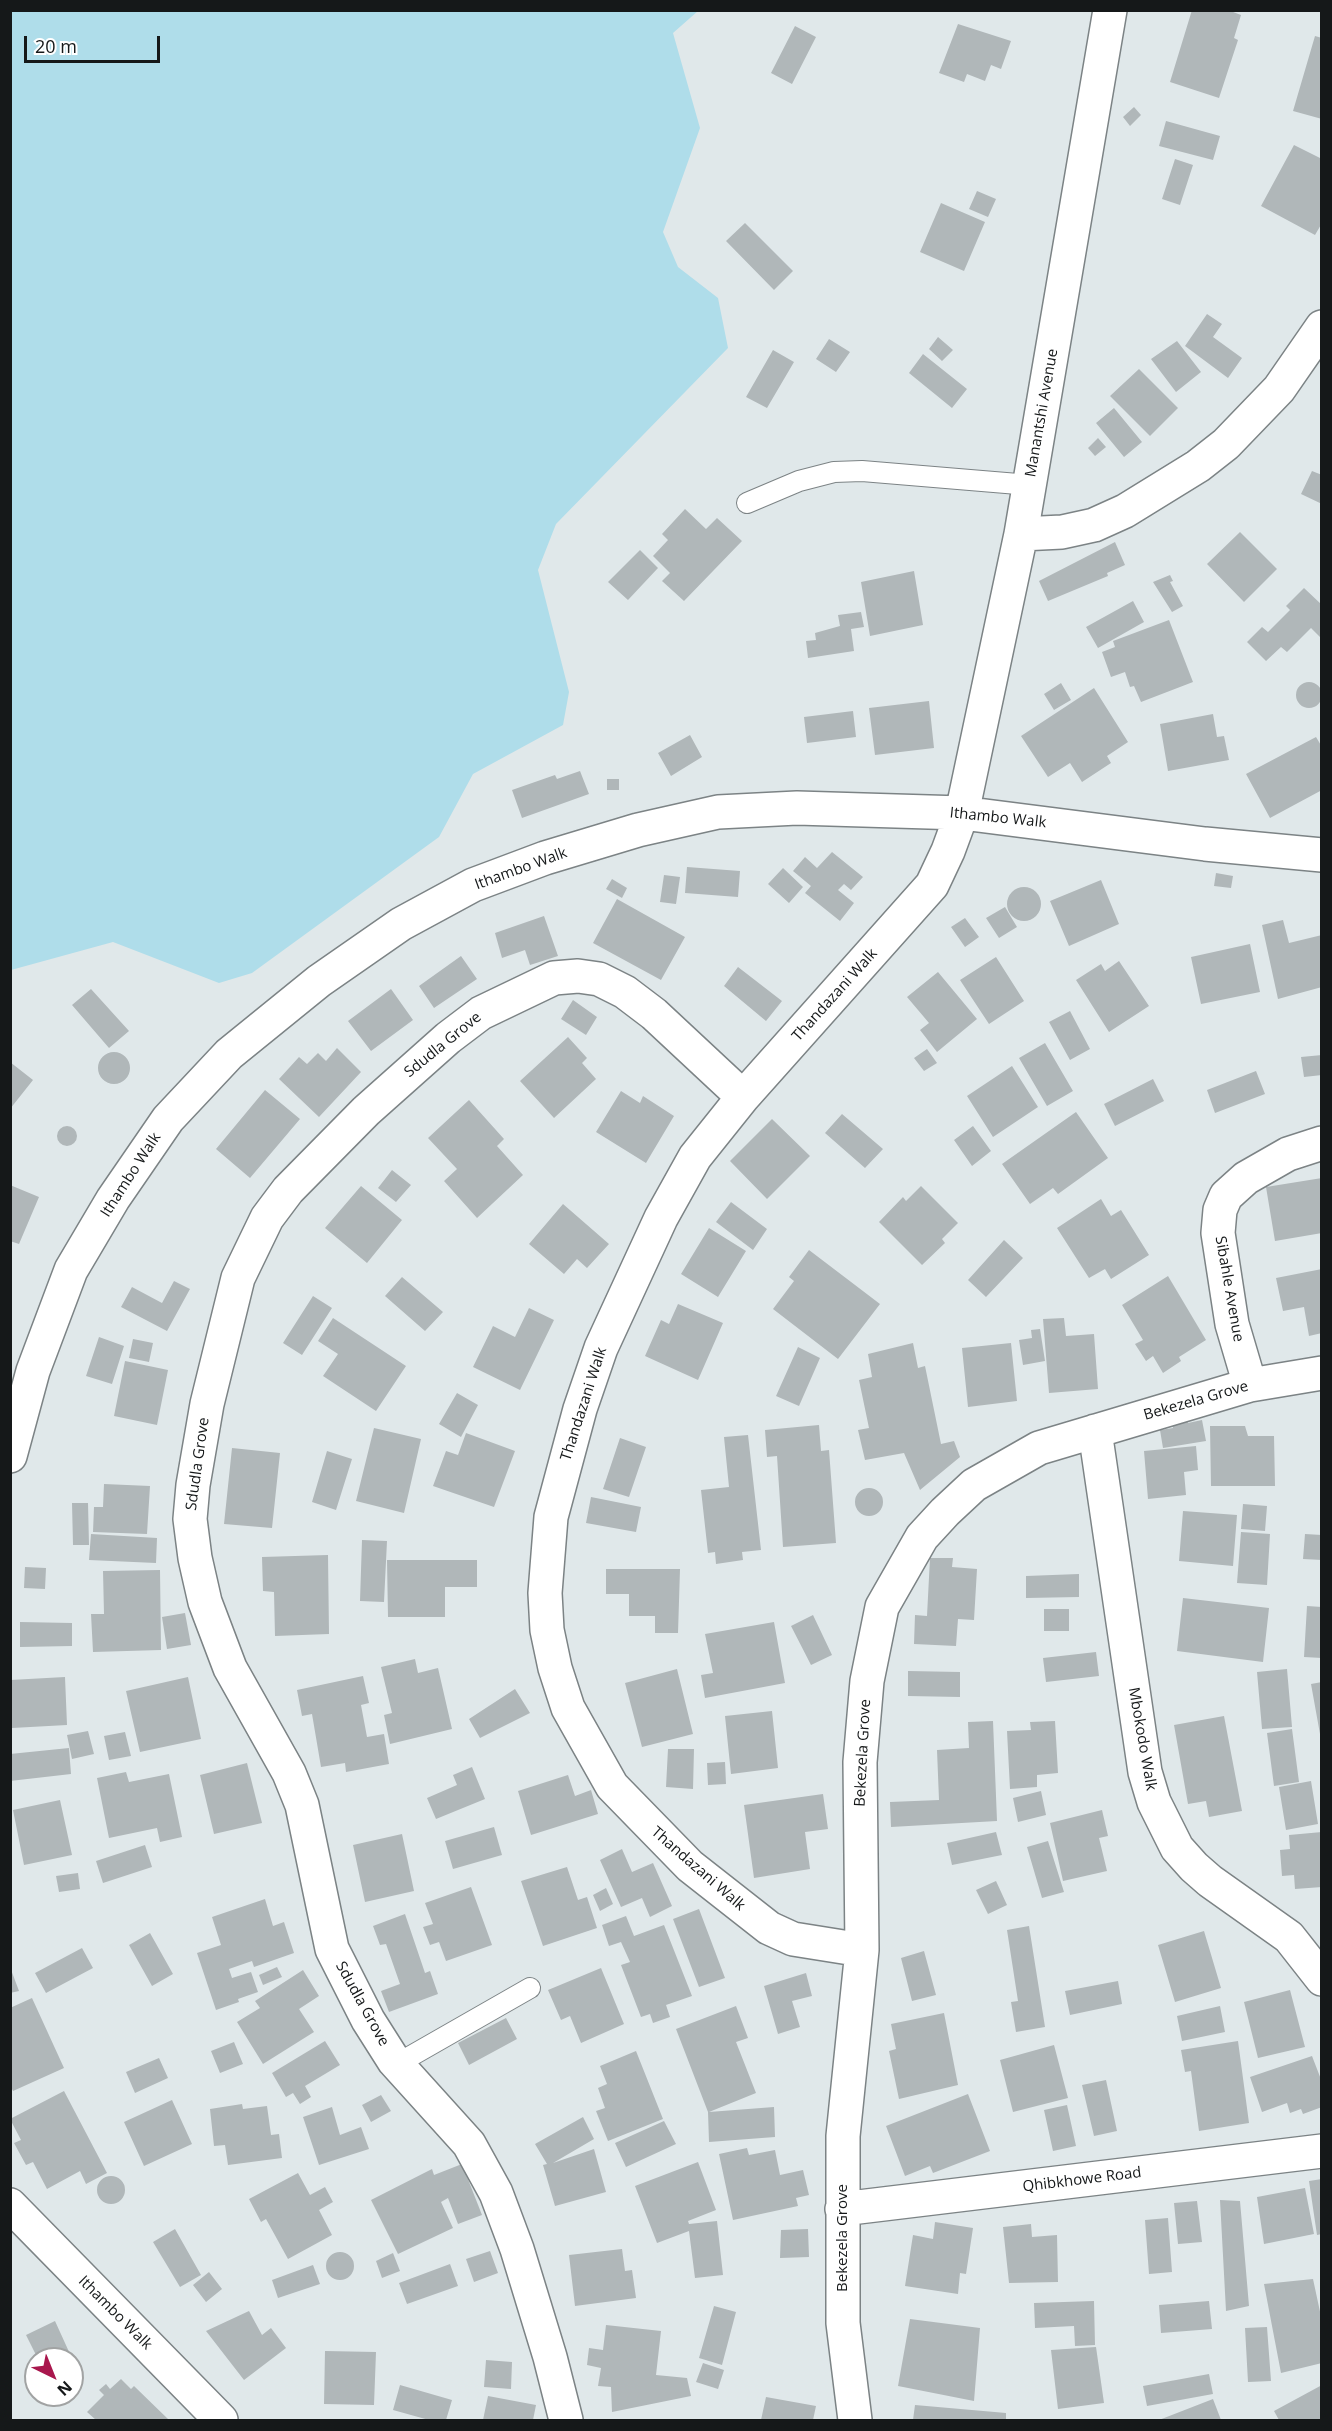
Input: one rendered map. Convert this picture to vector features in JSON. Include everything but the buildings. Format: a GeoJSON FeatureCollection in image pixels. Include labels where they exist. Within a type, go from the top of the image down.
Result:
{"type":"FeatureCollection","features":[{"type":"Feature","properties":{"kind":"street","name":"Manantshi Avenue"},"geometry":{"type":"LineString","coordinates":[[962,813],[1021,534],[1110,10]]}},
{"type":"Feature","properties":{"kind":"street"},"geometry":{"type":"LineString","coordinates":[[1021,534],[1062,532],[1094,525],[1125,511],[1198,466],[1226,444],[1279,389],[1322,327]]}},
{"type":"Feature","properties":{"kind":"street","name":"Ithambo Walk"},"geometry":{"type":"LineString","coordinates":[[10,1455],[33,1371],[71,1270],[113,1199],[168,1119],[229,1054],[319,981],[401,924],[473,885],[545,858],[638,830],[718,813],[797,808],[962,813],[1205,844],[1322,855]]}},
{"type":"Feature","properties":{"kind":"street","name":"Thandazani Walk"},"geometry":{"type":"LineString","coordinates":[[861,1950],[810,1943],[769,1928],[690,1866],[628,1805],[595,1760],[568,1708],[547,1630],[544,1593],[551,1517],[580,1409],[601,1348],[661,1218],[695,1157],[743,1097],[932,885],[962,813]]}},
{"type":"Feature","properties":{"kind":"street","name":"Sdudla Grove"},"geometry":{"type":"LineString","coordinates":[[566,2421],[540,2324],[496,2193],[469,2144],[397,2064],[368,2020],[332,1948],[302,1805],[289,1773],[230,1668],[205,1602],[195,1558],[190,1519],[193,1485],[207,1404],[238,1278],[267,1218],[288,1190],[366,1111],[448,1038],[481,1013],[554,978],[578,976],[599,979],[625,992],[654,1014],[743,1097]]}},
{"type":"Feature","properties":{"kind":"street","name":"Sibahle Avenue"},"geometry":{"type":"LineString","coordinates":[[1250,1385],[1232,1324],[1218,1233],[1220,1210],[1226,1196],[1246,1178],[1288,1154],[1322,1143]]}},
{"type":"Feature","properties":{"kind":"street","name":"Bekezela Grove"},"geometry":{"type":"LineString","coordinates":[[855,2421],[843,2323],[843,2136],[861,1950],[860,1762],[867,1681],[882,1607],[922,1538],[974,1485],[1039,1448],[1250,1385],[1322,1373]]}},
{"type":"Feature","properties":{"kind":"street","name":"Mbokodo Walk"},"geometry":{"type":"LineString","coordinates":[[1095,1431],[1146,1772],[1154,1802],[1177,1848],[1194,1867],[1289,1937],[1321,1978]]}},
{"type":"Feature","properties":{"kind":"street","name":"Qhibkhowe Road"},"geometry":{"type":"LineString","coordinates":[[842,2209],[1322,2151]]}},
{"type":"Feature","properties":{"kind":"street","name":"Ithambo Walk"},"geometry":{"type":"LineString","coordinates":[[10,2205],[221,2421]]}},
{"type":"Feature","properties":{"kind":"lane"},"geometry":{"type":"LineString","coordinates":[[747,503],[799,481],[834,472],[862,471],[1030,485]]}},
{"type":"Feature","properties":{"kind":"lane"},"geometry":{"type":"LineString","coordinates":[[397,2064],[530,1988]]}},
{"type":"Feature","properties":{"kind":"shaded area"},"geometry":{"type":"Polygon","coordinates":[[[11,10],[698,11],[673,33],[700,128],[663,232],[678,267],[718,298],[728,348],[556,524],[538,570],[569,692],[563,725],[473,774],[439,837],[252,973],[219,983],[113,942],[11,970],[11,10]]]}}]}
